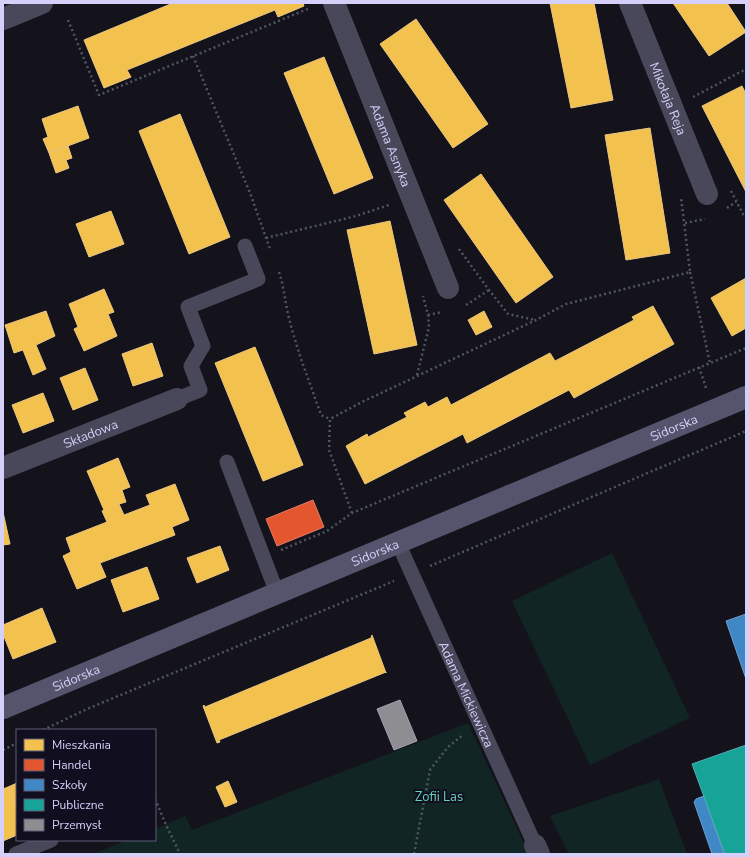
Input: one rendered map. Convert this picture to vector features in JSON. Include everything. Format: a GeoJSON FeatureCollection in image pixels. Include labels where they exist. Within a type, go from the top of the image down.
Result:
{"type":"FeatureCollection","features":[{"type":"Feature","properties":{"kind":"street"},"geometry":{"type":"LineString","coordinates":[[4,15],[42,3]]}},
{"type":"Feature","properties":{"kind":"street","name":"Mikołaja Reja"},"geometry":{"type":"LineString","coordinates":[[630,3],[707,194]]}},
{"type":"Feature","properties":{"kind":"street","name":"Adama Asnyka"},"geometry":{"type":"LineString","coordinates":[[332,5],[448,288]]}},
{"type":"Feature","properties":{"kind":"street","name":"Sidorska"},"geometry":{"type":"LineString","coordinates":[[3,708],[746,397]]}},
{"type":"Feature","properties":{"kind":"street","name":"Składowa"},"geometry":{"type":"LineString","coordinates":[[3,468],[177,398]]}},
{"type":"Feature","properties":{"kind":"lane"},"geometry":{"type":"LineString","coordinates":[[177,398],[200,390],[191,366],[203,346],[188,307],[258,279],[245,246]]}},
{"type":"Feature","properties":{"kind":"lane"},"geometry":{"type":"LineString","coordinates":[[227,462],[277,593]]}},
{"type":"Feature","properties":{"kind":"lane","name":"Adama Mickiewicza"},"geometry":{"type":"LineString","coordinates":[[398,543],[537,849]]}},
{"type":"Feature","properties":{"kind":"lane"},"geometry":{"type":"LineString","coordinates":[[16,854],[48,841]]}},
{"type":"Feature","properties":{"kind":"path"},"geometry":{"type":"LineString","coordinates":[[68,20],[99,95],[193,56],[332,5]]}},
{"type":"Feature","properties":{"kind":"path"},"geometry":{"type":"LineString","coordinates":[[193,56],[250,193],[271,252]]}},
{"type":"Feature","properties":{"kind":"path"},"geometry":{"type":"LineString","coordinates":[[673,110],[680,104],[746,69]]}},
{"type":"Feature","properties":{"kind":"path"},"geometry":{"type":"LineString","coordinates":[[680,192],[690,272],[710,363]]}},
{"type":"Feature","properties":{"kind":"path"},"geometry":{"type":"LineString","coordinates":[[245,246],[266,238],[356,216],[391,204]]}},
{"type":"Feature","properties":{"kind":"path"},"geometry":{"type":"LineString","coordinates":[[276,265],[284,285],[289,317],[298,348],[322,416],[330,419],[536,320],[566,304],[690,272]]}},
{"type":"Feature","properties":{"kind":"path"},"geometry":{"type":"LineString","coordinates":[[263,557],[327,531],[352,513],[746,348]]}},
{"type":"Feature","properties":{"kind":"path"},"geometry":{"type":"LineString","coordinates":[[330,419],[329,450],[352,513]]}},
{"type":"Feature","properties":{"kind":"path"},"geometry":{"type":"LineString","coordinates":[[414,854],[430,770],[448,747],[480,722]]}},
{"type":"Feature","properties":{"kind":"path"},"geometry":{"type":"LineString","coordinates":[[3,750],[16,744]]}},
{"type":"Feature","properties":{"kind":"path"},"geometry":{"type":"LineString","coordinates":[[156,801],[180,854]]}},
{"type":"Feature","properties":{"kind":"green space"},"geometry":{"type":"Polygon","coordinates":[[[612,553],[690,718],[590,765],[512,601],[612,553]]]}},
{"type":"Feature","properties":{"kind":"green space","name":"Zofii Las"},"geometry":{"type":"Polygon","coordinates":[[[468,723],[529,854],[93,854],[125,841],[156,841],[156,829],[185,816],[192,830],[468,723]]]}},
{"type":"Feature","properties":{"kind":"green space"},"geometry":{"type":"Polygon","coordinates":[[[659,779],[687,854],[569,854],[550,816],[659,779]]]}},
{"type":"Feature","properties":{"kind":"building: Mieszkania"},"geometry":{"type":"Polygon","coordinates":[[[173,3],[303,3],[304,6],[278,17],[275,10],[127,70],[131,77],[104,88],[84,40],[173,3]]]}},
{"type":"Feature","properties":{"kind":"building: Mieszkania"},"geometry":{"type":"Polygon","coordinates":[[[550,3],[594,3],[613,100],[571,108],[550,3]]]}},
{"type":"Feature","properties":{"kind":"building: Mieszkania"},"geometry":{"type":"Polygon","coordinates":[[[673,3],[727,3],[746,32],[709,56],[673,3]]]}},
{"type":"Feature","properties":{"kind":"building: Mieszkania"},"geometry":{"type":"Polygon","coordinates":[[[416,19],[488,124],[453,148],[380,44],[416,19]]]}},
{"type":"Feature","properties":{"kind":"building: Mieszkania"},"geometry":{"type":"Polygon","coordinates":[[[324,57],[373,178],[334,194],[284,73],[324,57]]]}},
{"type":"Feature","properties":{"kind":"building: Mieszkania"},"geometry":{"type":"Polygon","coordinates":[[[742,86],[746,94],[746,192],[702,106],[742,86]]]}},
{"type":"Feature","properties":{"kind":"building: Mieszkania"},"geometry":{"type":"Polygon","coordinates":[[[78,106],[89,138],[49,153],[43,139],[48,137],[42,119],[78,106]]]}},
{"type":"Feature","properties":{"kind":"building: Mieszkania"},"geometry":{"type":"Polygon","coordinates":[[[180,114],[230,237],[189,254],[139,131],[180,114]]]}},
{"type":"Feature","properties":{"kind":"building: Mieszkania"},"geometry":{"type":"Polygon","coordinates":[[[650,128],[670,253],[626,260],[605,135],[650,128]]]}},
{"type":"Feature","properties":{"kind":"building: Mieszkania"},"geometry":{"type":"Polygon","coordinates":[[[68,146],[72,158],[66,160],[69,168],[56,173],[49,153],[68,146]]]}},
{"type":"Feature","properties":{"kind":"building: Mieszkania"},"geometry":{"type":"Polygon","coordinates":[[[481,174],[553,277],[516,303],[444,200],[481,174]]]}},
{"type":"Feature","properties":{"kind":"building: Mieszkania"},"geometry":{"type":"Polygon","coordinates":[[[111,211],[124,244],[89,257],[76,224],[111,211]]]}},
{"type":"Feature","properties":{"kind":"building: Mieszkania"},"geometry":{"type":"Polygon","coordinates":[[[390,221],[417,345],[374,354],[347,230],[390,221]]]}},
{"type":"Feature","properties":{"kind":"building: Mieszkania"},"geometry":{"type":"Polygon","coordinates":[[[746,278],[746,328],[732,336],[711,298],[746,278]]]}},
{"type":"Feature","properties":{"kind":"building: Mieszkania"},"geometry":{"type":"Polygon","coordinates":[[[104,289],[114,312],[108,314],[117,336],[84,351],[74,329],[78,327],[69,304],[104,289]]]}},
{"type":"Feature","properties":{"kind":"building: Mieszkania"},"geometry":{"type":"Polygon","coordinates":[[[653,306],[674,344],[574,398],[569,390],[467,443],[463,434],[365,484],[346,446],[367,434],[368,437],[407,417],[404,413],[425,402],[428,407],[447,397],[451,405],[550,353],[555,361],[634,320],[632,317],[653,306]]]}},
{"type":"Feature","properties":{"kind":"building: Mieszkania"},"geometry":{"type":"Polygon","coordinates":[[[46,311],[55,336],[36,345],[46,369],[33,375],[23,350],[14,353],[5,325],[46,311]]]}},
{"type":"Feature","properties":{"kind":"building: Mieszkania"},"geometry":{"type":"Polygon","coordinates":[[[484,311],[492,327],[476,335],[468,320],[484,311]]]}},
{"type":"Feature","properties":{"kind":"building: Mieszkania"},"geometry":{"type":"Polygon","coordinates":[[[152,343],[163,376],[133,386],[122,354],[152,343]]]}},
{"type":"Feature","properties":{"kind":"building: Mieszkania"},"geometry":{"type":"Polygon","coordinates":[[[255,347],[303,465],[263,481],[215,363],[255,347]]]}},
{"type":"Feature","properties":{"kind":"building: Mieszkania"},"geometry":{"type":"Polygon","coordinates":[[[85,368],[98,400],[73,410],[60,378],[85,368]]]}},
{"type":"Feature","properties":{"kind":"building: Mieszkania"},"geometry":{"type":"Polygon","coordinates":[[[43,393],[54,421],[23,433],[12,405],[43,393]]]}},
{"type":"Feature","properties":{"kind":"building: Mieszkania"},"geometry":{"type":"Polygon","coordinates":[[[118,458],[130,487],[122,490],[126,502],[119,504],[124,515],[150,505],[146,495],[175,484],[189,520],[172,527],[175,535],[100,563],[106,577],[77,589],[63,556],[71,552],[66,538],[107,522],[102,511],[104,510],[87,471],[118,458]]]}},
{"type":"Feature","properties":{"kind":"building: Mieszkania"},"geometry":{"type":"Polygon","coordinates":[[[3,512],[10,544],[3,545],[3,512]]]}},
{"type":"Feature","properties":{"kind":"building: Mieszkania"},"geometry":{"type":"Polygon","coordinates":[[[220,546],[229,570],[197,583],[187,558],[220,546]]]}},
{"type":"Feature","properties":{"kind":"building: Mieszkania"},"geometry":{"type":"Polygon","coordinates":[[[147,567],[159,599],[123,612],[111,580],[147,567]]]}},
{"type":"Feature","properties":{"kind":"building: Mieszkania"},"geometry":{"type":"Polygon","coordinates":[[[42,608],[56,642],[13,659],[3,634],[3,625],[42,608]]]}},
{"type":"Feature","properties":{"kind":"building: Mieszkania"},"geometry":{"type":"Polygon","coordinates":[[[372,635],[386,672],[219,740],[220,742],[217,743],[203,706],[204,705],[205,707],[371,638],[372,635]]]}},
{"type":"Feature","properties":{"kind":"building: Mieszkania"},"geometry":{"type":"Polygon","coordinates":[[[228,781],[237,802],[225,807],[216,787],[228,781]]]}},
{"type":"Feature","properties":{"kind":"building: Mieszkania"},"geometry":{"type":"Polygon","coordinates":[[[16,783],[16,806],[8,787],[16,783]]]}},
{"type":"Feature","properties":{"kind":"building: Mieszkania"},"geometry":{"type":"Polygon","coordinates":[[[8,787],[16,806],[16,835],[3,841],[3,789],[8,787]]]}},
{"type":"Feature","properties":{"kind":"building: Handel"},"geometry":{"type":"Polygon","coordinates":[[[313,500],[324,527],[277,546],[266,519],[313,500]]]}},
{"type":"Feature","properties":{"kind":"building: Szkoły"},"geometry":{"type":"Polygon","coordinates":[[[746,614],[746,679],[726,621],[746,614]]]}},
{"type":"Feature","properties":{"kind":"building: Szkoły"},"geometry":{"type":"Polygon","coordinates":[[[704,796],[724,854],[712,854],[694,802],[696,799],[704,796]]]}},
{"type":"Feature","properties":{"kind":"building: Publiczne"},"geometry":{"type":"Polygon","coordinates":[[[746,745],[746,854],[725,854],[692,764],[746,745]]]}},
{"type":"Feature","properties":{"kind":"building: Przemysł"},"geometry":{"type":"Polygon","coordinates":[[[400,700],[417,741],[394,750],[377,709],[400,700]]]}}]}
